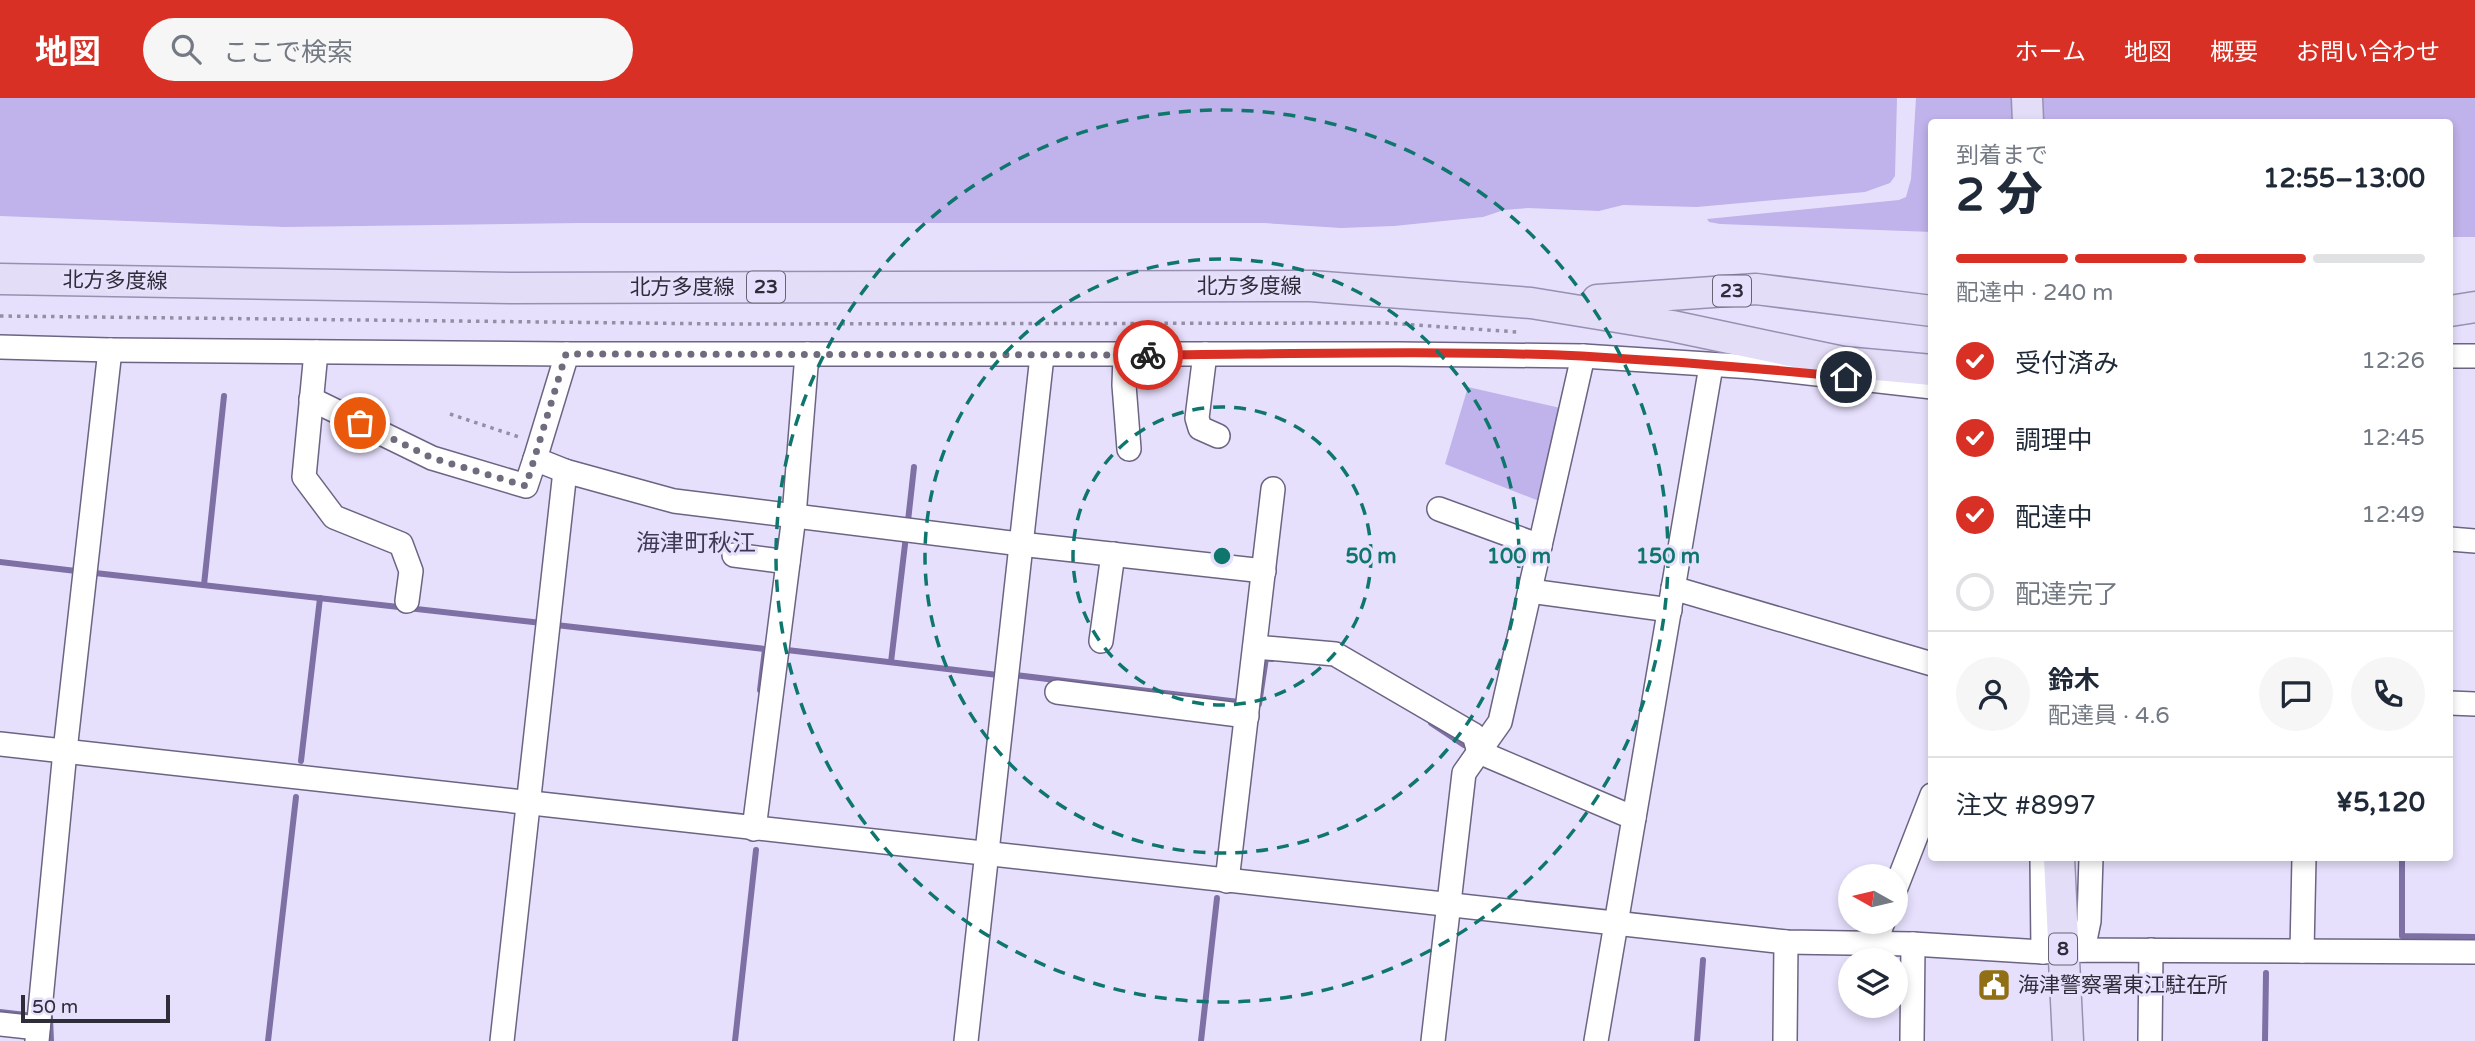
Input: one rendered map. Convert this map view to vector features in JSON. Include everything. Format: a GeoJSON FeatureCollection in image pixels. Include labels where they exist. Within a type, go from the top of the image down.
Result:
{"type":"FeatureCollection","features":[{"type":"Feature","properties":{"kind":"main road"},"geometry":{"type":"LineString","coordinates":[[2028,98],[2028,119]]}},
{"type":"Feature","properties":{"kind":"main road","name":"北方多度線"},"geometry":{"type":"LineString","coordinates":[[0,279],[510,288],[1311,286],[1531,303]]}},
{"type":"Feature","properties":{"kind":"main road","name":"23"},"geometry":{"type":"LineString","coordinates":[[1531,303],[1639,299],[1756,289],[1928,310]]}},
{"type":"Feature","properties":{"kind":"main road"},"geometry":{"type":"LineString","coordinates":[[1531,303],[1671,327],[1843,362],[1928,370]]}},
{"type":"Feature","properties":{"kind":"main road"},"geometry":{"type":"LineString","coordinates":[[2453,303],[2475,306]]}},
{"type":"Feature","properties":{"kind":"main road"},"geometry":{"type":"LineString","coordinates":[[2453,310],[2475,306]]}},
{"type":"Feature","properties":{"kind":"main road","name":"8"},"geometry":{"type":"LineString","coordinates":[[2059,861],[2068,1041]]}},
{"type":"Feature","properties":{"kind":"street"},"geometry":{"type":"LineString","coordinates":[[0,347],[110,351],[566,354],[1583,356],[1753,367],[1928,387]]}},
{"type":"Feature","properties":{"kind":"street"},"geometry":{"type":"LineString","coordinates":[[0,1024],[38,1034],[65,751],[110,351]]}},
{"type":"Feature","properties":{"kind":"street"},"geometry":{"type":"LineString","coordinates":[[316,352],[304,477],[334,517],[401,544],[411,571],[407,601]]}},
{"type":"Feature","properties":{"kind":"street"},"geometry":{"type":"LineString","coordinates":[[311,400],[432,458],[526,486],[566,354]]}},
{"type":"Feature","properties":{"kind":"street"},"geometry":{"type":"LineString","coordinates":[[754,829],[794,516],[807,354]]}},
{"type":"Feature","properties":{"kind":"street"},"geometry":{"type":"LineString","coordinates":[[1205,354],[1197,418],[1200,428],[1218,436]]}},
{"type":"Feature","properties":{"kind":"street"},"geometry":{"type":"LineString","coordinates":[[1125,355],[1124,386],[1129,449]]}},
{"type":"Feature","properties":{"kind":"street"},"geometry":{"type":"LineString","coordinates":[[966,1041],[1042,356]]}},
{"type":"Feature","properties":{"kind":"street"},"geometry":{"type":"LineString","coordinates":[[1433,1041],[1464,772],[1500,722],[1583,356]]}},
{"type":"Feature","properties":{"kind":"street"},"geometry":{"type":"LineString","coordinates":[[2453,356],[2475,356]]}},
{"type":"Feature","properties":{"kind":"street"},"geometry":{"type":"LineString","coordinates":[[1596,1041],[1711,366]]}},
{"type":"Feature","properties":{"kind":"street"},"geometry":{"type":"LineString","coordinates":[[537,452],[565,471],[674,501],[1264,571]]}},
{"type":"Feature","properties":{"kind":"street"},"geometry":{"type":"LineString","coordinates":[[502,1041],[565,471]]}},
{"type":"Feature","properties":{"kind":"street"},"geometry":{"type":"LineString","coordinates":[[1227,881],[1273,489]]}},
{"type":"Feature","properties":{"kind":"street"},"geometry":{"type":"LineString","coordinates":[[1438,509],[1540,547]]}},
{"type":"Feature","properties":{"kind":"street"},"geometry":{"type":"LineString","coordinates":[[2453,539],[2475,541]]}},
{"type":"Feature","properties":{"kind":"street"},"geometry":{"type":"LineString","coordinates":[[1101,641],[1113,554]]}},
{"type":"Feature","properties":{"kind":"street"},"geometry":{"type":"LineString","coordinates":[[734,555],[788,562]]}},
{"type":"Feature","properties":{"kind":"street"},"geometry":{"type":"LineString","coordinates":[[1530,591],[1672,599],[1928,663]]}},
{"type":"Feature","properties":{"kind":"street"},"geometry":{"type":"LineString","coordinates":[[1255,647],[1335,654],[1474,734],[1479,751]]}},
{"type":"Feature","properties":{"kind":"street"},"geometry":{"type":"LineString","coordinates":[[1057,692],[1247,716]]}},
{"type":"Feature","properties":{"kind":"street"},"geometry":{"type":"LineString","coordinates":[[2453,703],[2475,704]]}},
{"type":"Feature","properties":{"kind":"street"},"geometry":{"type":"LineString","coordinates":[[0,744],[1786,942],[1869,934]]}},
{"type":"Feature","properties":{"kind":"street"},"geometry":{"type":"LineString","coordinates":[[1479,751],[1634,818]]}},
{"type":"Feature","properties":{"kind":"street"},"geometry":{"type":"LineString","coordinates":[[1905,864],[1928,805]]}},
{"type":"Feature","properties":{"kind":"street"},"geometry":{"type":"LineString","coordinates":[[2043,861],[2063,951]]}},
{"type":"Feature","properties":{"kind":"street"},"geometry":{"type":"LineString","coordinates":[[2063,951],[2089,921],[2091,861]]}},
{"type":"Feature","properties":{"kind":"street"},"geometry":{"type":"LineString","coordinates":[[2302,951],[2304,861]]}},
{"type":"Feature","properties":{"kind":"street"},"geometry":{"type":"LineString","coordinates":[[1882,934],[1913,944],[2063,951],[2475,952]]}},
{"type":"Feature","properties":{"kind":"street"},"geometry":{"type":"LineString","coordinates":[[1784,1041],[1786,942]]}},
{"type":"Feature","properties":{"kind":"street"},"geometry":{"type":"LineString","coordinates":[[1912,1041],[1913,944]]}},
{"type":"Feature","properties":{"kind":"street"},"geometry":{"type":"LineString","coordinates":[[2150,1041],[2151,950]]}},
{"type":"Feature","properties":{"kind":"path"},"geometry":{"type":"LineString","coordinates":[[0,316],[714,324],[1386,323],[1523,333]]}},
{"type":"Feature","properties":{"kind":"path"},"geometry":{"type":"LineString","coordinates":[[450,414],[537,452]]}},
{"type":"Feature","properties":{"kind":"shaded area"},"geometry":{"type":"Polygon","coordinates":[[[0,98],[1897,98],[1895,176],[1890,183],[1865,192],[1697,207],[1623,205],[1599,211],[1528,208],[1504,210],[1483,217],[1341,228],[1264,223],[580,223],[284,227],[0,216],[0,98]]]}},
{"type":"Feature","properties":{"kind":"shaded area"},"geometry":{"type":"Polygon","coordinates":[[[1916,98],[2475,98],[2475,237],[2453,237],[2453,119],[1928,119],[1928,232],[1720,224],[1707,219],[1899,200],[1906,197],[1911,179],[1916,98]]]}},
{"type":"Feature","properties":{"kind":"shaded area"},"geometry":{"type":"Polygon","coordinates":[[[1468,387],[1565,409],[1544,503],[1445,464],[1468,387]]]}},
{"type":"Feature","properties":{"kind":"waterway"},"geometry":{"type":"LineString","coordinates":[[204,585],[224,396]]}},
{"type":"Feature","properties":{"kind":"waterway"},"geometry":{"type":"LineString","coordinates":[[908,521],[914,467]]}},
{"type":"Feature","properties":{"kind":"waterway"},"geometry":{"type":"LineString","coordinates":[[891,662],[906,536]]}},
{"type":"Feature","properties":{"kind":"waterway"},"geometry":{"type":"LineString","coordinates":[[0,562],[76,571]]}},
{"type":"Feature","properties":{"kind":"waterway"},"geometry":{"type":"LineString","coordinates":[[95,573],[542,623]]}},
{"type":"Feature","properties":{"kind":"waterway"},"geometry":{"type":"LineString","coordinates":[[301,761],[320,598]]}},
{"type":"Feature","properties":{"kind":"waterway"},"geometry":{"type":"LineString","coordinates":[[556,625],[765,649],[760,690]]}},
{"type":"Feature","properties":{"kind":"waterway"},"geometry":{"type":"LineString","coordinates":[[787,650],[998,675]]}},
{"type":"Feature","properties":{"kind":"waterway"},"geometry":{"type":"LineString","coordinates":[[1259,704],[1266,658],[1272,659]]}},
{"type":"Feature","properties":{"kind":"waterway"},"geometry":{"type":"LineString","coordinates":[[1015,675],[1239,702],[1238,706]]}},
{"type":"Feature","properties":{"kind":"waterway"},"geometry":{"type":"LineString","coordinates":[[1431,723],[1464,745]]}},
{"type":"Feature","properties":{"kind":"waterway"},"geometry":{"type":"LineString","coordinates":[[268,1041],[296,797]]}},
{"type":"Feature","properties":{"kind":"waterway"},"geometry":{"type":"LineString","coordinates":[[735,1041],[756,850]]}},
{"type":"Feature","properties":{"kind":"waterway"},"geometry":{"type":"LineString","coordinates":[[2402,861],[2402,936],[2475,937]]}},
{"type":"Feature","properties":{"kind":"waterway"},"geometry":{"type":"LineString","coordinates":[[1201,1041],[1217,898]]}},
{"type":"Feature","properties":{"kind":"waterway"},"geometry":{"type":"LineString","coordinates":[[1697,1041],[1703,960]]}},
{"type":"Feature","properties":{"kind":"waterway"},"geometry":{"type":"LineString","coordinates":[[2265,1041],[2266,973]]}},
{"type":"Feature","properties":{"kind":"waterway"},"geometry":{"type":"LineString","coordinates":[[0,1012],[26,1015]]}},
{"type":"Feature","properties":{"kind":"waterway"},"geometry":{"type":"LineString","coordinates":[[50,1017],[51,1041]]}},
{"type":"Feature","properties":{"kind":"way so far"},"geometry":{"type":"LineString","coordinates":[[360,423],[432,458],[526,486],[566,354],[1148,355]]}},
{"type":"Feature","properties":{"kind":"place","name":"海津警察署東江駐在所"},"geometry":{"type":"Point","coordinates":[1994,985]}},
{"type":"Feature","properties":{"kind":"district","name":"海津町秋江"},"geometry":{"type":"Point","coordinates":[696,543]}},
{"type":"Feature","properties":{"kind":"route"},"geometry":{"type":"LineString","coordinates":[[1148,355],[1583,356],[1753,367],[1846,377]]}}]}
